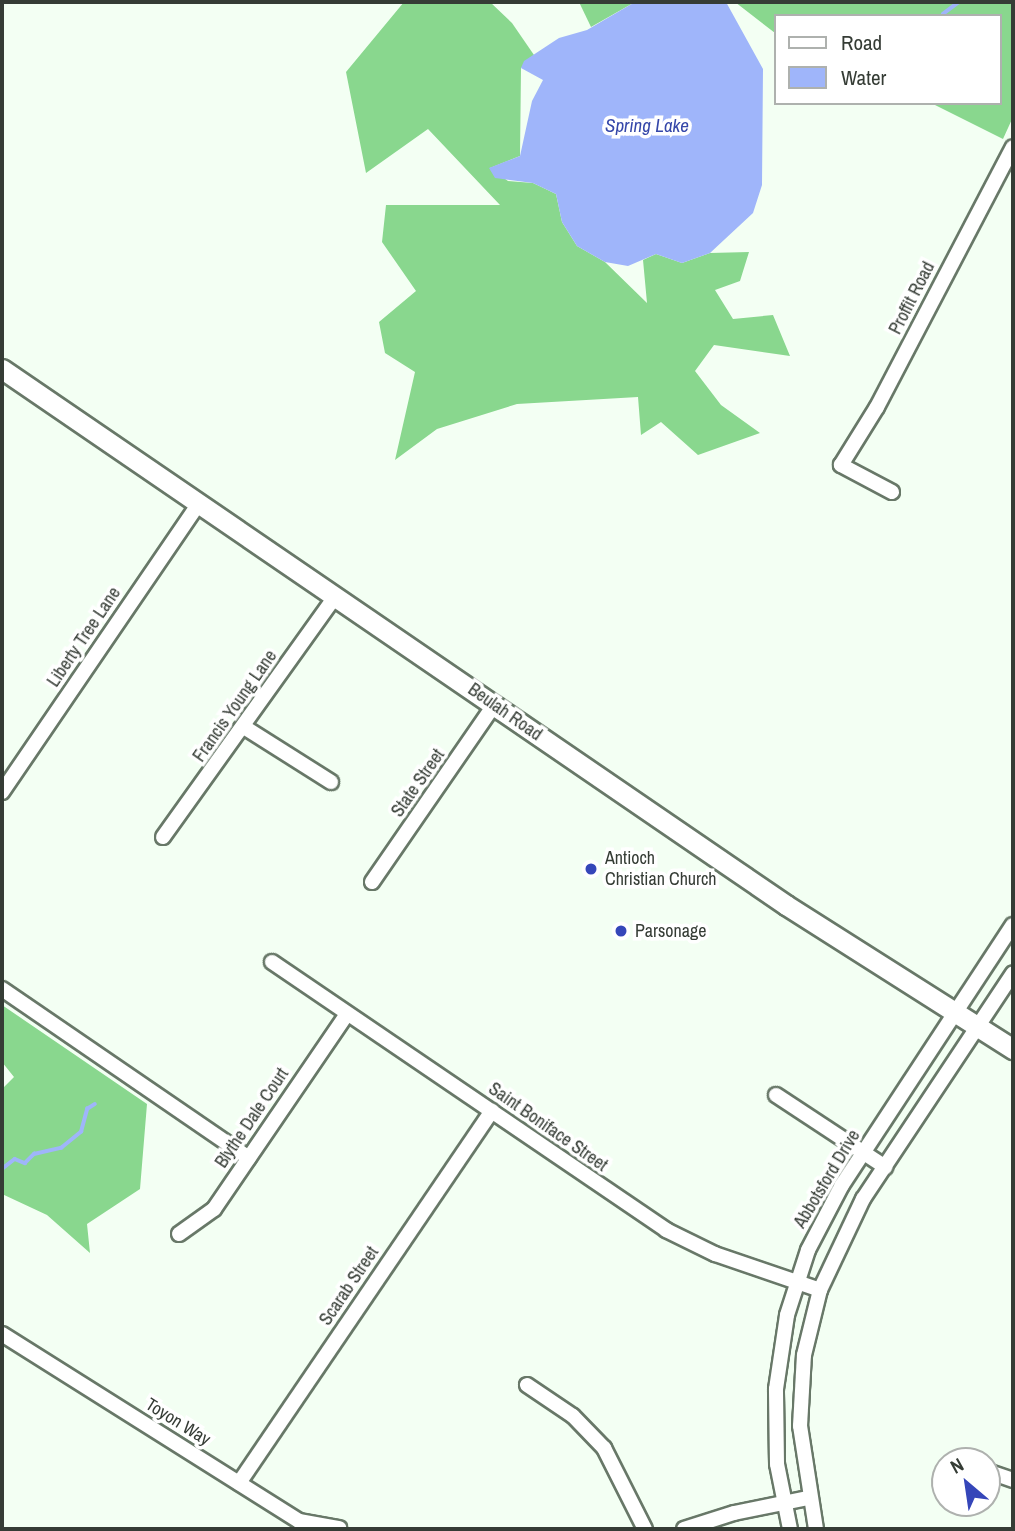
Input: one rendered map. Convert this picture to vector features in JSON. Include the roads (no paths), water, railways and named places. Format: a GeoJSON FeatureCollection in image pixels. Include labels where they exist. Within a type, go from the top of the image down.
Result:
{"type":"FeatureCollection","features":[{"type":"Feature","properties":{"kind":"main road","name":"Beulah Road"},"geometry":{"type":"LineString","coordinates":[[4,376],[336,595],[786,905],[1013,1049]]}},
{"type":"Feature","properties":{"kind":"street","name":"Proffit Road"},"geometry":{"type":"LineString","coordinates":[[892,492],[841,465],[877,407],[1013,147]]}},
{"type":"Feature","properties":{"kind":"street","name":"Liberty Tree Lane"},"geometry":{"type":"LineString","coordinates":[[2,792],[199,503]]}},
{"type":"Feature","properties":{"kind":"street","name":"Francis Young Lane"},"geometry":{"type":"LineString","coordinates":[[163,837],[336,595]]}},
{"type":"Feature","properties":{"kind":"street","name":"State Street"},"geometry":{"type":"LineString","coordinates":[[372,882],[494,705]]}},
{"type":"Feature","properties":{"kind":"street"},"geometry":{"type":"LineString","coordinates":[[244,727],[331,782]]}},
{"type":"Feature","properties":{"kind":"street","name":"Abbotsford Drive"},"geometry":{"type":"LineString","coordinates":[[790,1529],[777,1464],[776,1389],[779,1351],[797,1282],[824,1217],[1013,925]]}},
{"type":"Feature","properties":{"kind":"street","name":"Saint Boniface Street"},"geometry":{"type":"LineString","coordinates":[[272,962],[685,1241],[820,1290]]}},
{"type":"Feature","properties":{"kind":"street"},"geometry":{"type":"LineString","coordinates":[[816,1529],[808,1498],[800,1390],[820,1290],[846,1228],[1013,973]]}},
{"type":"Feature","properties":{"kind":"street"},"geometry":{"type":"LineString","coordinates":[[2,989],[248,1157]]}},
{"type":"Feature","properties":{"kind":"street","name":"Blythe Dale Court"},"geometry":{"type":"LineString","coordinates":[[179,1234],[205,1218],[347,1014]]}},
{"type":"Feature","properties":{"kind":"street"},"geometry":{"type":"LineString","coordinates":[[776,1095],[885,1167]]}},
{"type":"Feature","properties":{"kind":"street","name":"Scarab Street"},"geometry":{"type":"LineString","coordinates":[[239,1483],[492,1111]]}},
{"type":"Feature","properties":{"kind":"street","name":"Toyon Way"},"geometry":{"type":"LineString","coordinates":[[2,1334],[299,1521],[339,1528]]}},
{"type":"Feature","properties":{"kind":"street"},"geometry":{"type":"LineString","coordinates":[[527,1385],[573,1416],[604,1448],[645,1529]]}},
{"type":"Feature","properties":{"kind":"street"},"geometry":{"type":"LineString","coordinates":[[684,1529],[784,1501],[808,1498]]}},
{"type":"Feature","properties":{"kind":"water","name":"Spring Lake"},"geometry":{"type":"Polygon","coordinates":[[[635,2],[726,2],[763,69],[762,185],[753,213],[710,253],[682,263],[656,254],[628,266],[605,262],[577,246],[562,222],[556,194],[533,183],[495,178],[489,168],[520,156],[532,101],[543,80],[521,68],[524,61],[559,38],[587,30],[635,2]]]}},
{"type":"Feature","properties":{"kind":"waterway"},"geometry":{"type":"LineString","coordinates":[[943,14],[959,2]]}},
{"type":"Feature","properties":{"kind":"waterway"},"geometry":{"type":"LineString","coordinates":[[2,1169],[15,1159],[25,1163],[34,1154],[61,1148],[81,1132],[87,1109],[95,1104]]}},
{"type":"Feature","properties":{"kind":"place","name":"Antioch Christian Church"},"geometry":{"type":"Point","coordinates":[591,869]}},
{"type":"Feature","properties":{"kind":"place","name":"Parsonage"},"geometry":{"type":"Point","coordinates":[621,931]}}]}
